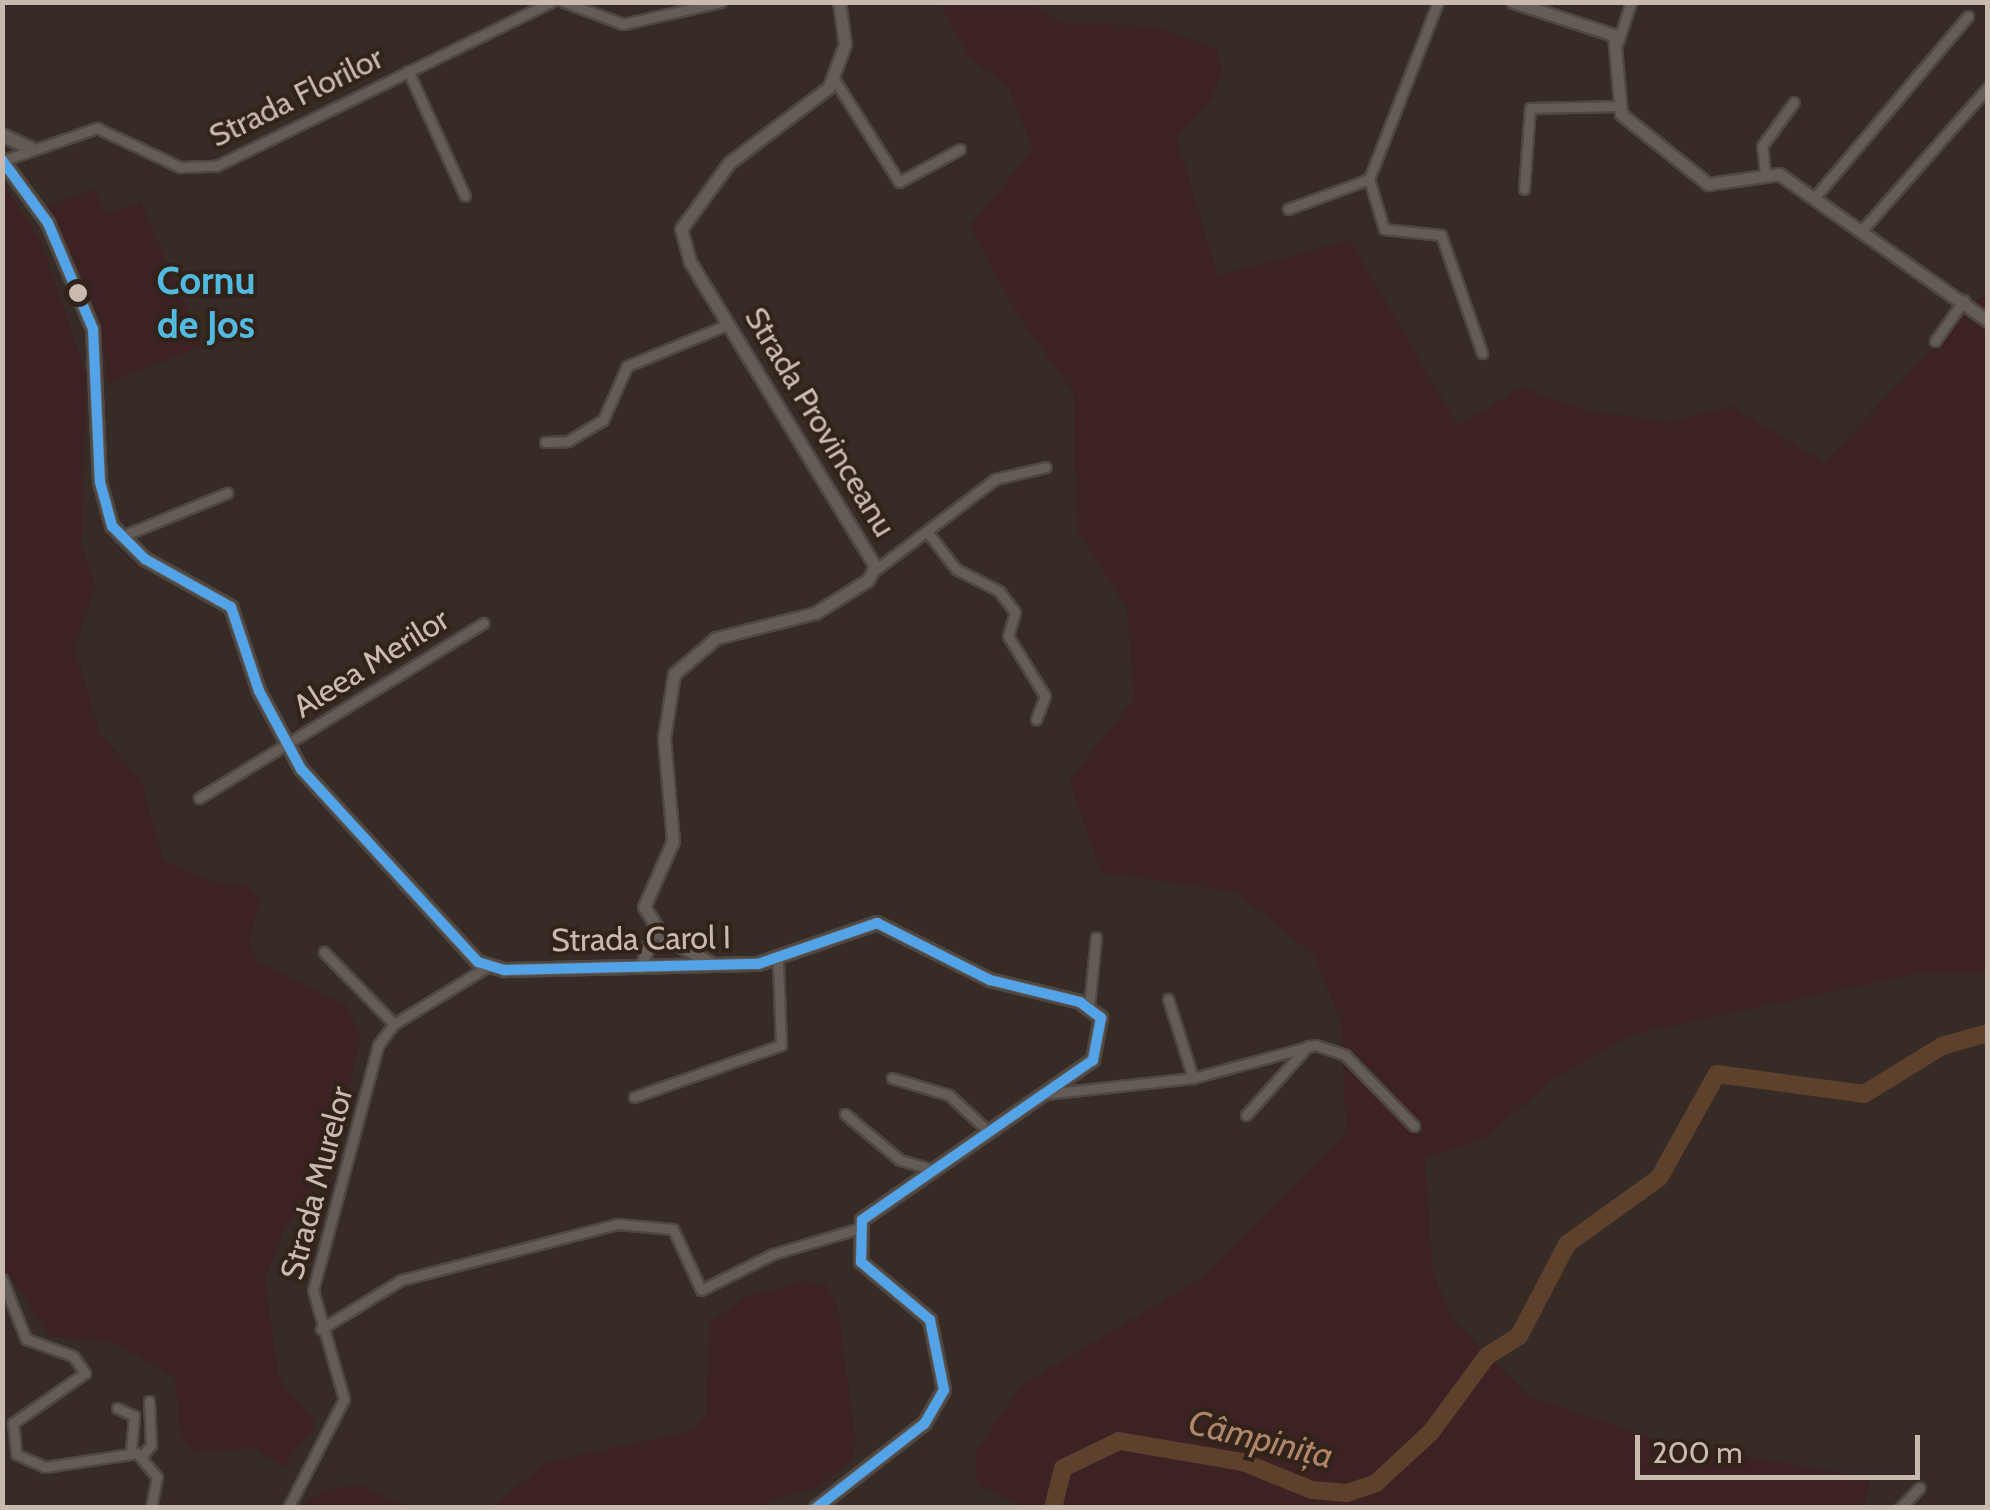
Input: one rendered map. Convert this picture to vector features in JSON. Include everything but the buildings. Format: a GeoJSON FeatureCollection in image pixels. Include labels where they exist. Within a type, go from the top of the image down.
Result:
{"type":"FeatureCollection","features":[{"type":"Feature","properties":{"kind":"main road"},"geometry":{"type":"LineString","coordinates":[[2,135],[32,149]]}},
{"type":"Feature","properties":{"kind":"main road"},"geometry":{"type":"LineString","coordinates":[[3,161],[48,223],[93,329],[102,498],[120,537],[232,607],[286,746],[487,968]]}},
{"type":"Feature","properties":{"kind":"main road","name":"Strada Carol I"},"geometry":{"type":"LineString","coordinates":[[487,968],[778,962],[877,923],[990,980],[1090,1006]]}},
{"type":"Feature","properties":{"kind":"main road"},"geometry":{"type":"LineString","coordinates":[[816,1508],[924,1424],[944,1390],[937,1331],[869,1273],[857,1230],[931,1168],[1100,1050],[1104,1026],[1090,1006]]}},
{"type":"Feature","properties":{"kind":"street","name":"Strada Florilor"},"geometry":{"type":"LineString","coordinates":[[3,161],[97,128],[180,167],[216,166],[551,2]]}},
{"type":"Feature","properties":{"kind":"street"},"geometry":{"type":"LineString","coordinates":[[569,3],[623,24],[721,2]]}},
{"type":"Feature","properties":{"kind":"street"},"geometry":{"type":"LineString","coordinates":[[839,2],[844,44],[834,80],[900,182],[960,149]]}},
{"type":"Feature","properties":{"kind":"street"},"geometry":{"type":"LineString","coordinates":[[1438,2],[1370,179],[1384,230],[1441,235],[1482,353]]}},
{"type":"Feature","properties":{"kind":"street"},"geometry":{"type":"LineString","coordinates":[[1513,2],[1618,42]]}},
{"type":"Feature","properties":{"kind":"street"},"geometry":{"type":"LineString","coordinates":[[1618,106],[1618,42],[1630,2]]}},
{"type":"Feature","properties":{"kind":"street"},"geometry":{"type":"LineString","coordinates":[[1815,197],[1968,16]]}},
{"type":"Feature","properties":{"kind":"street"},"geometry":{"type":"LineString","coordinates":[[408,70],[465,196]]}},
{"type":"Feature","properties":{"kind":"street","name":"Strada Provinceanu"},"geometry":{"type":"LineString","coordinates":[[641,967],[654,929],[644,899],[673,841],[664,718],[680,664],[716,638],[803,620],[874,571],[685,251],[684,214],[729,163],[834,80]]}},
{"type":"Feature","properties":{"kind":"street"},"geometry":{"type":"LineString","coordinates":[[1864,229],[1988,87]]}},
{"type":"Feature","properties":{"kind":"street"},"geometry":{"type":"LineString","coordinates":[[1765,173],[1762,146],[1794,102]]}},
{"type":"Feature","properties":{"kind":"street"},"geometry":{"type":"LineString","coordinates":[[1524,189],[1530,108],[1618,106],[1708,184],[1765,173],[1815,197],[1964,300],[1988,321]]}},
{"type":"Feature","properties":{"kind":"street"},"geometry":{"type":"LineString","coordinates":[[1288,209],[1370,179]]}},
{"type":"Feature","properties":{"kind":"street"},"geometry":{"type":"LineString","coordinates":[[1935,341],[1964,300]]}},
{"type":"Feature","properties":{"kind":"street"},"geometry":{"type":"LineString","coordinates":[[545,442],[568,441],[603,420],[627,366],[729,324]]}},
{"type":"Feature","properties":{"kind":"street"},"geometry":{"type":"LineString","coordinates":[[874,571],[995,480],[1046,467]]}},
{"type":"Feature","properties":{"kind":"street"},"geometry":{"type":"LineString","coordinates":[[120,537],[228,493]]}},
{"type":"Feature","properties":{"kind":"street"},"geometry":{"type":"LineString","coordinates":[[928,533],[956,569],[999,591],[1015,612],[1008,636],[1045,696],[1036,719]]}},
{"type":"Feature","properties":{"kind":"street","name":"Aleea Merilor"},"geometry":{"type":"LineString","coordinates":[[200,798],[483,623]]}},
{"type":"Feature","properties":{"kind":"street"},"geometry":{"type":"LineString","coordinates":[[654,929],[714,965]]}},
{"type":"Feature","properties":{"kind":"street"},"geometry":{"type":"LineString","coordinates":[[1090,1006],[1096,936]]}},
{"type":"Feature","properties":{"kind":"street"},"geometry":{"type":"LineString","coordinates":[[324,952],[394,1024],[487,968]]}},
{"type":"Feature","properties":{"kind":"street"},"geometry":{"type":"LineString","coordinates":[[634,1097],[781,1045],[778,962]]}},
{"type":"Feature","properties":{"kind":"street"},"geometry":{"type":"LineString","coordinates":[[1168,999],[1193,1078]]}},
{"type":"Feature","properties":{"kind":"street","name":"Strada Murelor"},"geometry":{"type":"LineString","coordinates":[[288,1508],[344,1398],[312,1304],[320,1248],[378,1046],[394,1024]]}},
{"type":"Feature","properties":{"kind":"street"},"geometry":{"type":"LineString","coordinates":[[1246,1114],[1308,1046]]}},
{"type":"Feature","properties":{"kind":"street"},"geometry":{"type":"LineString","coordinates":[[1042,1094],[1193,1078],[1308,1046],[1345,1055],[1414,1126]]}},
{"type":"Feature","properties":{"kind":"street"},"geometry":{"type":"LineString","coordinates":[[892,1078],[950,1095],[987,1130]]}},
{"type":"Feature","properties":{"kind":"street"},"geometry":{"type":"LineString","coordinates":[[845,1114],[900,1160],[931,1168]]}},
{"type":"Feature","properties":{"kind":"street"},"geometry":{"type":"LineString","coordinates":[[321,1329],[418,1274],[617,1224],[672,1229],[701,1290],[774,1254],[857,1230]]}},
{"type":"Feature","properties":{"kind":"street"},"geometry":{"type":"LineString","coordinates":[[2,1279],[26,1338],[73,1356],[85,1374],[13,1423],[16,1454],[45,1467],[136,1454],[151,1445],[150,1401]]}},
{"type":"Feature","properties":{"kind":"street"},"geometry":{"type":"LineString","coordinates":[[117,1408],[134,1416],[136,1454],[157,1477],[150,1508]]}},
{"type":"Feature","properties":{"kind":"street"},"geometry":{"type":"LineString","coordinates":[[1900,1508],[1919,1488]]}},
{"type":"Feature","properties":{"kind":"shaded area"},"geometry":{"type":"Polygon","coordinates":[[[947,3],[1028,3],[1063,23],[1154,26],[1217,49],[1222,73],[1212,99],[1177,137],[1218,275],[1350,240],[1458,425],[1522,387],[1587,411],[1669,421],[1731,406],[1824,462],[1987,291],[1987,973],[1921,973],[1634,1034],[1553,1079],[1486,1138],[1425,1158],[1433,1272],[1453,1319],[1528,1395],[1652,1438],[1871,1479],[1864,1507],[1028,1508],[977,1485],[975,1452],[1022,1385],[1196,1281],[1346,1131],[1341,1022],[1314,956],[1236,892],[1101,872],[1069,780],[1134,699],[1127,610],[1077,529],[1073,392],[1014,310],[970,226],[1033,149],[1009,88],[968,56],[942,8],[947,3]]]}},
{"type":"Feature","properties":{"kind":"shaded area"},"geometry":{"type":"Polygon","coordinates":[[[3,184],[41,241],[86,374],[82,546],[96,586],[75,647],[100,734],[141,779],[164,861],[216,883],[247,885],[261,899],[250,942],[257,961],[346,1005],[361,1034],[334,1163],[286,1226],[265,1279],[279,1378],[316,1424],[283,1467],[254,1448],[194,1452],[180,1436],[175,1378],[115,1343],[49,1336],[3,1265],[3,184]]]}},
{"type":"Feature","properties":{"kind":"shaded area"},"geometry":{"type":"Polygon","coordinates":[[[94,189],[105,213],[141,202],[203,346],[108,383],[100,326],[47,206],[94,189]]]}},
{"type":"Feature","properties":{"kind":"shaded area"},"geometry":{"type":"Polygon","coordinates":[[[807,1280],[826,1285],[838,1307],[856,1440],[852,1459],[818,1488],[752,1507],[493,1507],[544,1463],[693,1430],[706,1415],[709,1324],[743,1297],[807,1280]]]}},
{"type":"Feature","properties":{"kind":"shaded area"},"geometry":{"type":"Polygon","coordinates":[[[360,1484],[408,1507],[297,1507],[325,1490],[360,1484]]]}},
{"type":"Feature","properties":{"kind":"waterway","name":"Câmpinița"},"geometry":{"type":"LineString","coordinates":[[1053,1508],[1063,1468],[1119,1441],[1243,1462],[1312,1490],[1347,1493],[1376,1483],[1431,1432],[1487,1356],[1519,1336],[1567,1244],[1659,1178],[1717,1074],[1864,1094],[1942,1046],[1988,1033]]}},
{"type":"Feature","properties":{"kind":"transit line"},"geometry":{"type":"LineString","coordinates":[[2,160],[48,223],[93,329],[100,482],[112,526],[145,559],[231,607],[259,691],[301,769],[478,962],[505,970],[758,964],[877,923],[990,980],[1080,1002],[1101,1018],[1093,1060],[862,1220],[861,1262],[930,1320],[944,1390],[924,1424],[816,1508]]}},
{"type":"Feature","properties":{"kind":"district","name":"Cornu de Jos"},"geometry":{"type":"Point","coordinates":[206,303]}}]}
